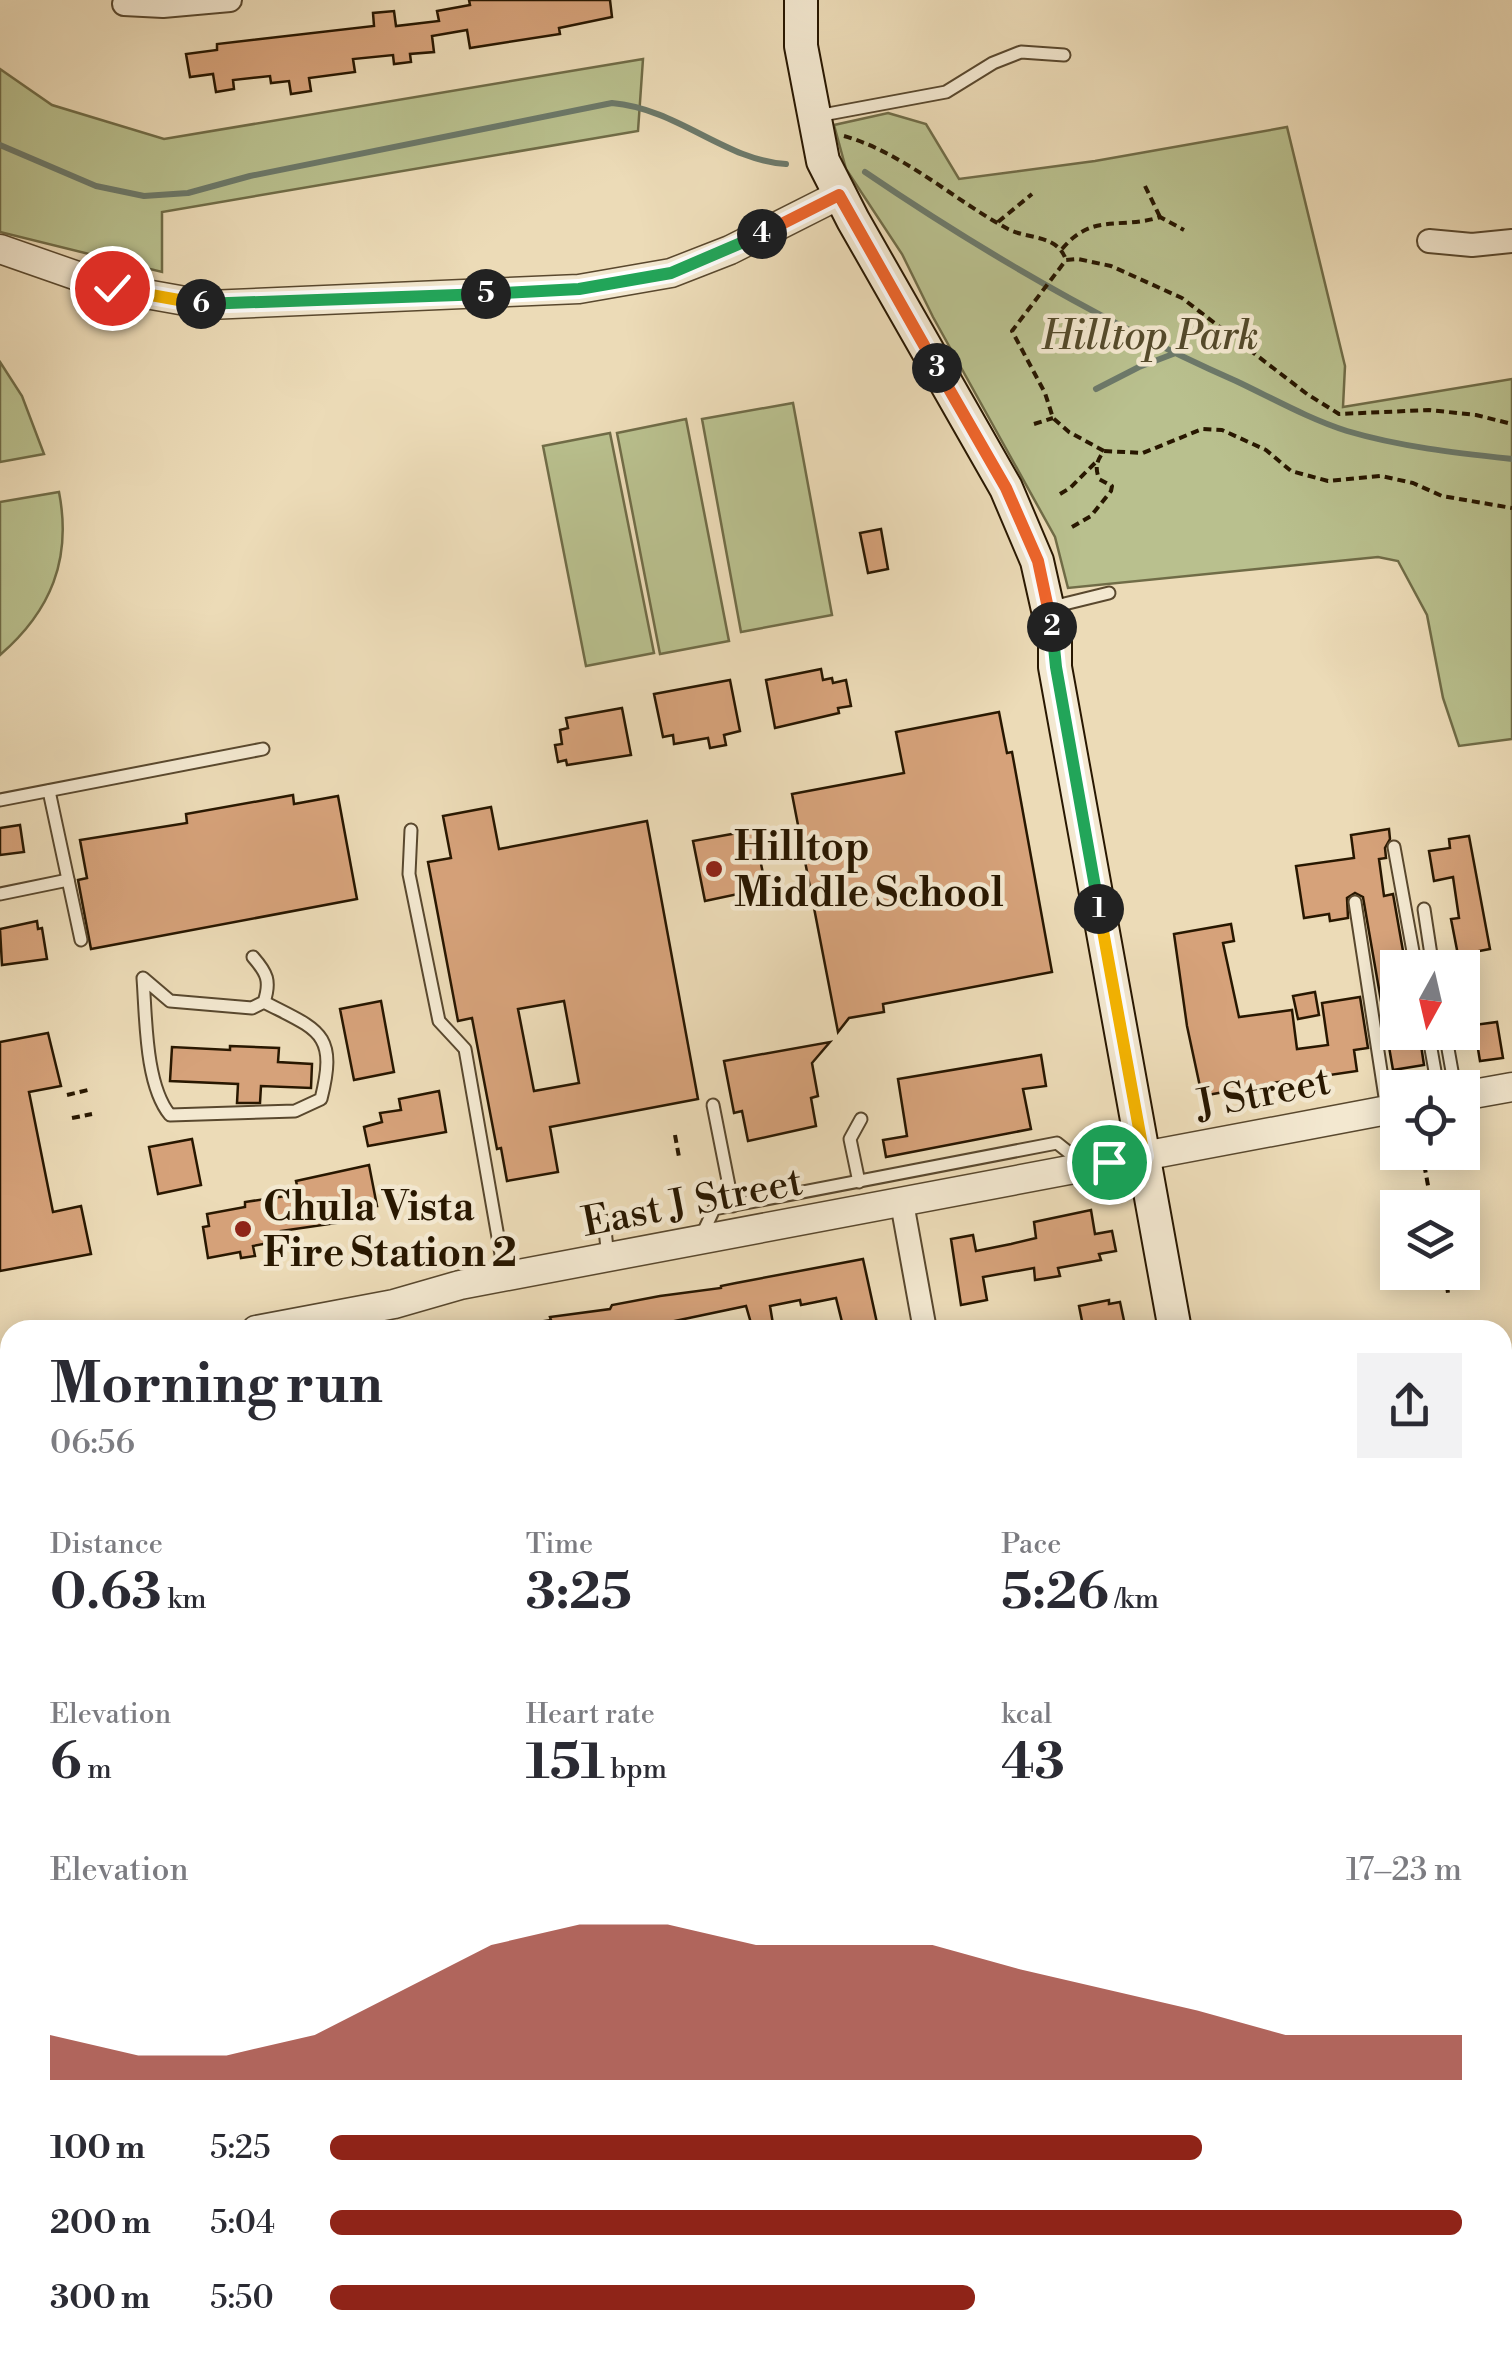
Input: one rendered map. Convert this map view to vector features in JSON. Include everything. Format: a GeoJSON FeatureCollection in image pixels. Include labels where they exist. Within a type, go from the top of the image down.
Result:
{"type":"FeatureCollection","features":[{"type":"Feature","properties":{"kind":"main road"},"geometry":{"type":"LineString","coordinates":[[801,0],[801,46],[823,161],[1006,488],[1038,561],[1174,1320]]}},
{"type":"Feature","properties":{"kind":"street"},"geometry":{"type":"LineString","coordinates":[[124,4],[162,6],[230,0]]}},
{"type":"Feature","properties":{"kind":"street"},"geometry":{"type":"LineString","coordinates":[[0,249],[112,288],[208,305],[564,290],[671,273],[730,250],[839,195]]}},
{"type":"Feature","properties":{"kind":"street"},"geometry":{"type":"LineString","coordinates":[[1429,242],[1472,245],[1512,241]]}},
{"type":"Feature","properties":{"kind":"street"},"geometry":{"type":"LineString","coordinates":[[1480,1093],[1512,1087]]}},
{"type":"Feature","properties":{"kind":"street","name":"J Street"},"geometry":{"type":"LineString","coordinates":[[1144,1156],[1380,1111]]}},
{"type":"Feature","properties":{"kind":"street","name":"East J Street"},"geometry":{"type":"LineString","coordinates":[[364,1320],[397,1317],[460,1285],[1144,1156]]}},
{"type":"Feature","properties":{"kind":"street"},"geometry":{"type":"LineString","coordinates":[[902,1203],[923,1320]]}},
{"type":"Feature","properties":{"kind":"lane"},"geometry":{"type":"LineString","coordinates":[[812,117],[946,92],[1021,52],[1064,55]]}},
{"type":"Feature","properties":{"kind":"lane"},"geometry":{"type":"LineString","coordinates":[[1048,608],[1108,593]]}},
{"type":"Feature","properties":{"kind":"lane"},"geometry":{"type":"LineString","coordinates":[[0,800],[263,749]]}},
{"type":"Feature","properties":{"kind":"lane"},"geometry":{"type":"LineString","coordinates":[[49,791],[81,940]]}},
{"type":"Feature","properties":{"kind":"lane"},"geometry":{"type":"LineString","coordinates":[[412,830],[409,874],[416,911],[440,1021],[464,1048],[505,1277]]}},
{"type":"Feature","properties":{"kind":"lane"},"geometry":{"type":"LineString","coordinates":[[1394,848],[1413,950]]}},
{"type":"Feature","properties":{"kind":"lane"},"geometry":{"type":"LineString","coordinates":[[0,894],[68,880]]}},
{"type":"Feature","properties":{"kind":"lane"},"geometry":{"type":"LineString","coordinates":[[1356,902],[1385,1070]]}},
{"type":"Feature","properties":{"kind":"lane"},"geometry":{"type":"LineString","coordinates":[[1424,909],[1430,950]]}},
{"type":"Feature","properties":{"kind":"lane"},"geometry":{"type":"LineString","coordinates":[[253,957],[267,973],[269,987],[264,1002],[252,1008],[170,1002],[144,978],[158,1100],[170,1115],[295,1112],[321,1100],[327,1050],[316,1029],[264,1002]]}},
{"type":"Feature","properties":{"kind":"lane"},"geometry":{"type":"LineString","coordinates":[[713,1105],[733,1206]]}},
{"type":"Feature","properties":{"kind":"lane"},"geometry":{"type":"LineString","coordinates":[[858,1182],[850,1139],[861,1119]]}},
{"type":"Feature","properties":{"kind":"lane"},"geometry":{"type":"LineString","coordinates":[[700,1238],[714,1209],[1056,1143],[1085,1166]]}},
{"type":"Feature","properties":{"kind":"lane"},"geometry":{"type":"LineString","coordinates":[[604,1220],[608,1258]]}},
{"type":"Feature","properties":{"kind":"path"},"geometry":{"type":"LineString","coordinates":[[840,136],[867,144],[998,222],[1032,238],[1055,242],[1066,260]]}},
{"type":"Feature","properties":{"kind":"path"},"geometry":{"type":"LineString","coordinates":[[1145,186],[1160,217],[1184,230]]}},
{"type":"Feature","properties":{"kind":"path"},"geometry":{"type":"LineString","coordinates":[[998,222],[1032,194]]}},
{"type":"Feature","properties":{"kind":"path"},"geometry":{"type":"LineString","coordinates":[[1062,249],[1076,232],[1097,224],[1145,222],[1160,217]]}},
{"type":"Feature","properties":{"kind":"path"},"geometry":{"type":"LineString","coordinates":[[1512,424],[1429,410],[1339,414],[1182,298],[1111,266],[1078,258],[1066,260],[1012,331],[1053,418],[1069,432],[1104,451],[1143,453],[1202,429],[1222,430],[1266,450],[1292,471],[1328,482],[1380,476],[1413,483],[1442,496],[1512,508]]}},
{"type":"Feature","properties":{"kind":"path"},"geometry":{"type":"LineString","coordinates":[[1034,424],[1053,418]]}},
{"type":"Feature","properties":{"kind":"path"},"geometry":{"type":"LineString","coordinates":[[1060,494],[1104,451]]}},
{"type":"Feature","properties":{"kind":"path"},"geometry":{"type":"LineString","coordinates":[[1072,526],[1091,516],[1112,491],[1112,486],[1099,479],[1097,460]]}},
{"type":"Feature","properties":{"kind":"path"},"geometry":{"type":"LineString","coordinates":[[1094,510],[1100,514]]}},
{"type":"Feature","properties":{"kind":"path"},"geometry":{"type":"LineString","coordinates":[[68,1094],[88,1090]]}},
{"type":"Feature","properties":{"kind":"path"},"geometry":{"type":"LineString","coordinates":[[72,1118],[92,1114]]}},
{"type":"Feature","properties":{"kind":"path"},"geometry":{"type":"LineString","coordinates":[[675,1136],[679,1157]]}},
{"type":"Feature","properties":{"kind":"path"},"geometry":{"type":"LineString","coordinates":[[1447,1290],[1448,1294]]}},
{"type":"Feature","properties":{"kind":"green space"},"geometry":{"type":"Polygon","coordinates":[[[643,59],[638,131],[162,212],[162,272],[0,232],[0,69],[52,105],[164,139],[643,59]]]}},
{"type":"Feature","properties":{"kind":"green space","name":"Hilltop Park"},"geometry":{"type":"Polygon","coordinates":[[[888,113],[926,124],[959,179],[1095,161],[1287,127],[1345,366],[1343,407],[1512,379],[1512,739],[1459,746],[1443,698],[1427,615],[1398,561],[1378,557],[1068,588],[1055,537],[902,254],[846,169],[834,125],[888,113]]]}},
{"type":"Feature","properties":{"kind":"green space"},"geometry":{"type":"Polygon","coordinates":[[[0,362],[22,396],[44,454],[0,462],[0,362]]]}},
{"type":"Feature","properties":{"kind":"green space"},"geometry":{"type":"Polygon","coordinates":[[[793,403],[832,615],[741,632],[702,419],[793,403]]]}},
{"type":"Feature","properties":{"kind":"green space"},"geometry":{"type":"Polygon","coordinates":[[[686,419],[729,641],[660,654],[617,433],[686,419]]]}},
{"type":"Feature","properties":{"kind":"green space"},"geometry":{"type":"Polygon","coordinates":[[[610,433],[654,653],[586,666],[543,446],[610,433]]]}},
{"type":"Feature","properties":{"kind":"green space"},"geometry":{"type":"Polygon","coordinates":[[[59,492],[62,540],[54,582],[33,620],[0,655],[0,502],[59,492]]]}},
{"type":"Feature","properties":{"kind":"building"},"geometry":{"type":"Polygon","coordinates":[[[469,0],[610,0],[612,17],[559,28],[560,34],[470,48],[467,30],[432,36],[434,52],[410,54],[411,62],[394,64],[393,55],[353,59],[355,72],[309,78],[311,91],[291,94],[289,81],[271,83],[270,76],[233,80],[234,89],[216,92],[213,74],[190,77],[186,54],[217,50],[217,44],[374,26],[373,13],[394,11],[396,26],[439,21],[437,11],[470,5],[469,0]]]}},
{"type":"Feature","properties":{"kind":"building"},"geometry":{"type":"Polygon","coordinates":[[[881,529],[888,569],[868,573],[860,533],[881,529]]]}},
{"type":"Feature","properties":{"kind":"building"},"geometry":{"type":"Polygon","coordinates":[[[821,669],[823,680],[846,680],[851,706],[838,708],[839,713],[775,728],[766,680],[821,669]]]}},
{"type":"Feature","properties":{"kind":"building"},"geometry":{"type":"Polygon","coordinates":[[[730,680],[740,731],[724,735],[726,745],[710,748],[708,738],[674,744],[673,735],[663,737],[654,694],[730,680]]]}},
{"type":"Feature","properties":{"kind":"building"},"geometry":{"type":"Polygon","coordinates":[[[622,708],[631,755],[567,765],[566,760],[558,762],[555,745],[562,744],[560,730],[568,728],[566,718],[622,708]]]}},
{"type":"Feature","properties":{"kind":"building"},"geometry":{"type":"Polygon","coordinates":[[[999,712],[1007,753],[1012,752],[1052,972],[883,1004],[884,1012],[849,1018],[838,1032],[792,794],[904,773],[896,732],[999,712]]]}},
{"type":"Feature","properties":{"kind":"building"},"geometry":{"type":"Polygon","coordinates":[[[293,795],[294,804],[338,796],[357,899],[91,949],[78,880],[87,878],[80,840],[187,823],[186,814],[293,795]]]}},
{"type":"Feature","properties":{"kind":"building"},"geometry":{"type":"Polygon","coordinates":[[[491,807],[499,849],[647,821],[698,1099],[550,1127],[558,1172],[507,1181],[501,1148],[497,1149],[472,1018],[458,1021],[428,862],[451,858],[443,816],[491,807]],[[564,1001],[518,1009],[534,1091],[579,1083],[564,1001]]]}},
{"type":"Feature","properties":{"kind":"building"},"geometry":{"type":"Polygon","coordinates":[[[20,825],[24,852],[0,855],[0,828],[20,825]]]}},
{"type":"Feature","properties":{"kind":"building"},"geometry":{"type":"Polygon","coordinates":[[[1389,829],[1386,858],[1379,859],[1384,896],[1393,894],[1403,950],[1380,950],[1380,995],[1363,897],[1355,893],[1347,898],[1348,918],[1330,921],[1329,914],[1304,918],[1296,866],[1354,858],[1351,835],[1389,829]]]}},
{"type":"Feature","properties":{"kind":"building"},"geometry":{"type":"Polygon","coordinates":[[[754,830],[766,888],[705,901],[693,841],[754,830]]]}},
{"type":"Feature","properties":{"kind":"building"},"geometry":{"type":"Polygon","coordinates":[[[1469,836],[1490,949],[1457,950],[1451,919],[1459,918],[1453,877],[1434,881],[1429,851],[1450,848],[1449,839],[1469,836]]]}},
{"type":"Feature","properties":{"kind":"building"},"geometry":{"type":"Polygon","coordinates":[[[37,921],[38,929],[42,928],[47,959],[2,965],[0,929],[37,921]]]}},
{"type":"Feature","properties":{"kind":"building"},"geometry":{"type":"Polygon","coordinates":[[[1231,924],[1234,941],[1223,943],[1239,1017],[1292,1010],[1297,1049],[1328,1045],[1322,1003],[1360,997],[1368,1048],[1354,1050],[1357,1071],[1309,1078],[1310,1082],[1280,1086],[1279,1082],[1202,1096],[1174,934],[1231,924]]]}},
{"type":"Feature","properties":{"kind":"building"},"geometry":{"type":"Polygon","coordinates":[[[1315,992],[1319,1015],[1298,1019],[1293,996],[1315,992]]]}},
{"type":"Feature","properties":{"kind":"building"},"geometry":{"type":"Polygon","coordinates":[[[381,1001],[394,1072],[354,1080],[340,1009],[381,1001]]]}},
{"type":"Feature","properties":{"kind":"building"},"geometry":{"type":"Polygon","coordinates":[[[1497,1022],[1503,1058],[1480,1061],[1480,1024],[1497,1022]]]}},
{"type":"Feature","properties":{"kind":"building"},"geometry":{"type":"Polygon","coordinates":[[[48,1033],[61,1086],[29,1092],[53,1212],[81,1206],[91,1254],[0,1271],[0,1042],[48,1033]]]}},
{"type":"Feature","properties":{"kind":"building"},"geometry":{"type":"Polygon","coordinates":[[[830,1042],[812,1063],[818,1096],[811,1098],[816,1126],[748,1141],[742,1111],[734,1113],[724,1061],[830,1042]]]}},
{"type":"Feature","properties":{"kind":"building"},"geometry":{"type":"Polygon","coordinates":[[[230,1046],[279,1048],[278,1062],[312,1064],[311,1088],[261,1086],[260,1103],[237,1103],[238,1084],[170,1081],[172,1047],[230,1050],[230,1046]]]}},
{"type":"Feature","properties":{"kind":"building"},"geometry":{"type":"Polygon","coordinates":[[[1390,1050],[1422,1050],[1424,1065],[1393,1070],[1390,1050]]]}},
{"type":"Feature","properties":{"kind":"building"},"geometry":{"type":"Polygon","coordinates":[[[1041,1055],[1046,1086],[1023,1089],[1031,1129],[886,1157],[883,1140],[907,1136],[898,1079],[1041,1055]]]}},
{"type":"Feature","properties":{"kind":"building"},"geometry":{"type":"Polygon","coordinates":[[[439,1091],[446,1132],[368,1146],[364,1127],[382,1122],[380,1113],[401,1110],[399,1099],[439,1091]]]}},
{"type":"Feature","properties":{"kind":"building"},"geometry":{"type":"Polygon","coordinates":[[[192,1139],[201,1185],[158,1194],[149,1147],[192,1139]]]}},
{"type":"Feature","properties":{"kind":"building"},"geometry":{"type":"Polygon","coordinates":[[[369,1165],[377,1206],[371,1206],[371,1218],[281,1231],[284,1240],[253,1246],[255,1256],[241,1258],[240,1252],[208,1258],[203,1227],[209,1226],[207,1214],[245,1207],[245,1202],[299,1194],[296,1181],[369,1165]]]}},
{"type":"Feature","properties":{"kind":"building"},"geometry":{"type":"Polygon","coordinates":[[[1091,1210],[1095,1234],[1112,1231],[1116,1251],[1099,1254],[1101,1260],[1058,1268],[1060,1276],[1035,1280],[1034,1268],[983,1277],[987,1300],[961,1305],[951,1239],[973,1235],[976,1251],[1011,1244],[1036,1238],[1034,1222],[1091,1210]]]}},
{"type":"Feature","properties":{"kind":"building"},"geometry":{"type":"Polygon","coordinates":[[[863,1259],[876,1320],[842,1320],[836,1298],[770,1306],[772,1320],[750,1320],[746,1306],[680,1320],[550,1317],[610,1309],[612,1305],[863,1259]]]}},
{"type":"Feature","properties":{"kind":"building"},"geometry":{"type":"Polygon","coordinates":[[[1109,1300],[1109,1304],[1120,1302],[1124,1320],[1082,1320],[1079,1306],[1109,1300]]]}},
{"type":"Feature","properties":{"kind":"waterway"},"geometry":{"type":"LineString","coordinates":[[0,145],[96,186],[144,196],[188,193],[250,176],[612,103],[659,115],[742,154],[786,164]]}},
{"type":"Feature","properties":{"kind":"waterway"},"geometry":{"type":"LineString","coordinates":[[865,172],[955,231],[1092,311],[1305,414],[1347,431],[1388,441],[1512,459]]}},
{"type":"Feature","properties":{"kind":"waterway"},"geometry":{"type":"LineString","coordinates":[[1096,389],[1173,354]]}},
{"type":"Feature","properties":{"kind":"place","name":"Hilltop Middle School"},"geometry":{"type":"Point","coordinates":[714,869]}},
{"type":"Feature","properties":{"kind":"place","name":"Chula Vista Fire Station 2"},"geometry":{"type":"Point","coordinates":[243,1229]}},
{"type":"Feature","properties":{"kind":"route"},"geometry":{"type":"LineString","coordinates":[[112,288],[208,305],[579,289],[671,273],[730,250],[839,195],[1006,488],[1038,561],[1144,1156],[1109,1162]]}}]}
